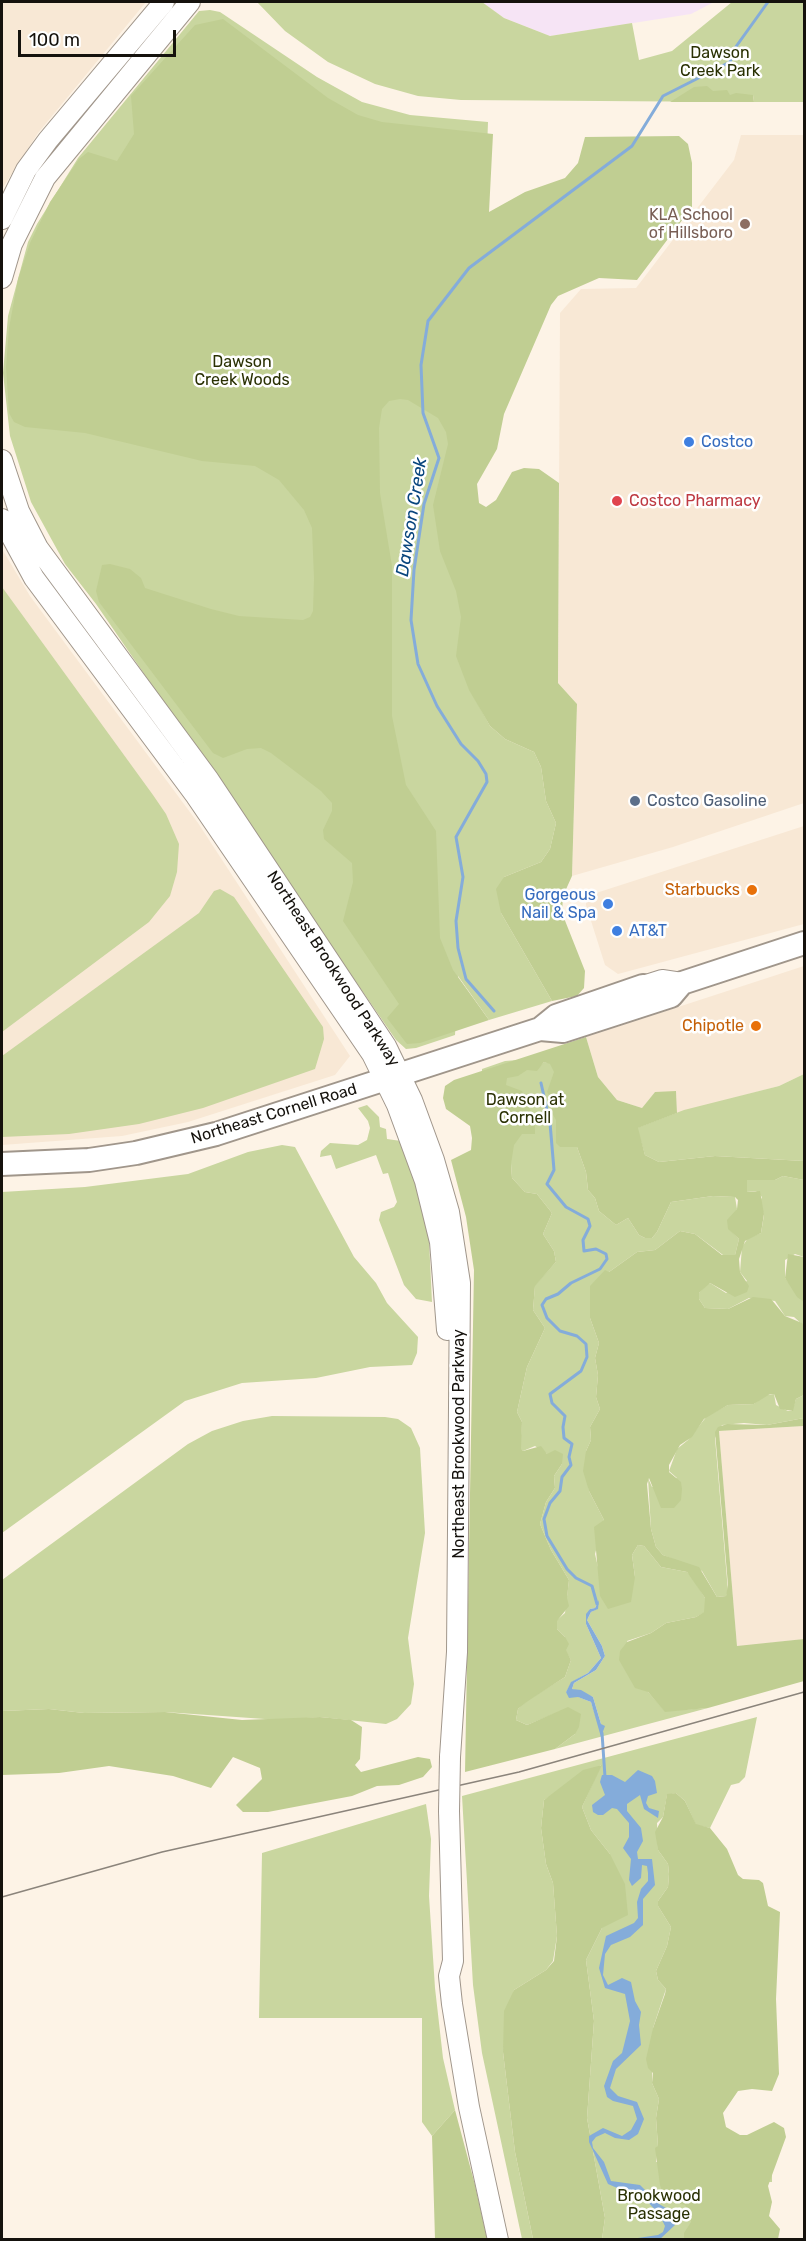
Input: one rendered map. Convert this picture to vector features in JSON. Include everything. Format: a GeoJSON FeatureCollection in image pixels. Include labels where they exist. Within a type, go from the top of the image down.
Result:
{"type":"FeatureCollection","features":[{"type":"Feature","properties":{"kind":"highway","name":"Northeast Cornell Road"},"geometry":{"type":"LineString","coordinates":[[540,1029],[563,1031],[671,996],[682,983],[804,943]]}},
{"type":"Feature","properties":{"kind":"highway","name":"Northeast Cornell Road"},"geometry":{"type":"LineString","coordinates":[[2,1164],[89,1160],[170,1146],[216,1134],[540,1029],[556,1016],[643,986]]}},
{"type":"Feature","properties":{"kind":"main road"},"geometry":{"type":"LineString","coordinates":[[2,219],[26,170],[48,140],[164,2]]}},
{"type":"Feature","properties":{"kind":"main road"},"geometry":{"type":"LineString","coordinates":[[2,278],[12,244],[45,178],[190,2]]}},
{"type":"Feature","properties":{"kind":"main road","name":"Northeast Brookwood Parkway"},"geometry":{"type":"LineString","coordinates":[[2,460],[19,511],[38,548],[209,780],[386,1046],[392,1077],[426,1181],[442,1264],[447,1313],[445,1711],[450,1728],[448,1811],[453,1961],[449,1976],[460,2057],[498,2240]]}},
{"type":"Feature","properties":{"kind":"main road","name":"Northeast Brookwood Parkway"},"geometry":{"type":"LineString","coordinates":[[2,519],[34,578],[196,796],[278,920],[297,941],[372,1054],[392,1077]]}},
{"type":"Feature","properties":{"kind":"main road","name":"Northeast Cornell Road"},"geometry":{"type":"LineString","coordinates":[[643,986],[662,980],[682,983]]}},
{"type":"Feature","properties":{"kind":"main road","name":"Northeast Brookwood Parkway"},"geometry":{"type":"LineString","coordinates":[[453,1961],[462,1975],[480,2099],[511,2240]]}},
{"type":"Feature","properties":{"kind":"shaded area"},"geometry":{"type":"Polygon","coordinates":[[[2,2],[146,2],[38,133],[2,189],[2,2]]]}},
{"type":"Feature","properties":{"kind":"shaded area"},"geometry":{"type":"Polygon","coordinates":[[[482,2],[714,2],[691,14],[550,36],[504,18],[482,2]]]}},
{"type":"Feature","properties":{"kind":"shaded area"},"geometry":{"type":"Polygon","coordinates":[[[741,135],[804,135],[804,803],[673,847],[572,876],[577,704],[558,683],[560,313],[581,289],[636,288],[734,160],[741,135]]]}},
{"type":"Feature","properties":{"kind":"shaded area"},"geometry":{"type":"Polygon","coordinates":[[[2,549],[30,596],[198,823],[350,1056],[335,1075],[188,1122],[122,1136],[2,1145],[2,549]]]}},
{"type":"Feature","properties":{"kind":"shaded area"},"geometry":{"type":"Polygon","coordinates":[[[804,826],[804,924],[618,974],[605,965],[586,905],[586,900],[593,894],[804,826]]]}},
{"type":"Feature","properties":{"kind":"shaded area"},"geometry":{"type":"Polygon","coordinates":[[[804,966],[804,1074],[779,1086],[677,1113],[676,1092],[655,1092],[642,1108],[617,1100],[598,1077],[586,1037],[804,966]]]}},
{"type":"Feature","properties":{"kind":"shaded area"},"geometry":{"type":"Polygon","coordinates":[[[804,1426],[804,1639],[737,1647],[719,1431],[804,1426]]]}},
{"type":"Feature","properties":{"kind":"green space","name":"Dawson Creek Park"},"geometry":{"type":"Polygon","coordinates":[[[257,2],[482,2],[504,18],[550,36],[632,23],[639,60],[672,51],[732,2],[804,2],[804,102],[754,102],[753,95],[739,102],[461,100],[418,96],[375,84],[328,62],[285,31],[257,2]]]}},
{"type":"Feature","properties":{"kind":"green space","name":"Dawson Creek Woods"},"geometry":{"type":"Polygon","coordinates":[[[199,11],[220,12],[317,77],[362,102],[410,115],[488,122],[468,686],[490,726],[505,739],[534,752],[541,767],[546,801],[556,823],[550,849],[541,862],[504,877],[501,913],[552,1001],[489,1020],[458,976],[455,1035],[416,1048],[406,1049],[396,1040],[96,604],[65,564],[31,502],[10,436],[3,373],[8,316],[28,242],[78,158],[199,11]]]}},
{"type":"Feature","properties":{"kind":"green space","name":"Dawson Creek Woods"},"geometry":{"type":"Polygon","coordinates":[[[223,19],[328,98],[358,115],[382,122],[493,134],[489,212],[525,192],[565,178],[578,163],[585,137],[679,136],[688,144],[692,163],[692,207],[637,280],[599,278],[558,296],[551,305],[504,414],[497,449],[477,484],[479,503],[486,507],[496,500],[512,472],[524,468],[539,469],[559,483],[558,683],[577,704],[572,876],[563,896],[562,913],[585,971],[584,988],[577,996],[552,1001],[501,913],[496,889],[504,877],[541,862],[550,849],[556,823],[546,801],[541,767],[534,752],[505,739],[490,726],[469,690],[456,656],[461,617],[456,591],[440,551],[433,505],[448,444],[446,432],[438,418],[408,400],[389,401],[382,409],[379,428],[380,493],[392,566],[392,716],[406,785],[436,831],[440,938],[453,970],[489,1020],[420,1043],[407,1044],[387,1018],[399,1004],[343,921],[353,882],[352,863],[324,839],[323,830],[332,811],[332,803],[321,791],[261,748],[247,749],[223,758],[213,753],[99,602],[96,591],[102,565],[110,564],[130,569],[141,578],[145,588],[211,609],[239,616],[303,620],[310,617],[313,611],[314,578],[312,528],[304,510],[279,480],[255,466],[202,461],[85,433],[25,427],[14,422],[9,413],[6,367],[9,328],[18,279],[30,243],[50,202],[79,159],[88,152],[117,161],[134,134],[131,96],[195,25],[223,19]]]}},
{"type":"Feature","properties":{"kind":"green space"},"geometry":{"type":"Polygon","coordinates":[[[707,86],[713,91],[727,90],[730,95],[736,93],[753,95],[754,102],[670,102],[694,87],[707,86]]]}},
{"type":"Feature","properties":{"kind":"green space"},"geometry":{"type":"Polygon","coordinates":[[[2,587],[153,795],[166,814],[179,844],[177,872],[170,896],[149,922],[2,1032],[2,587]]]}},
{"type":"Feature","properties":{"kind":"green space"},"geometry":{"type":"Polygon","coordinates":[[[220,889],[234,897],[323,1027],[324,1039],[315,1069],[203,1108],[139,1124],[69,1134],[2,1137],[2,1056],[199,913],[214,891],[220,889]]]}},
{"type":"Feature","properties":{"kind":"green space","name":"Dawson at Cornell"},"geometry":{"type":"Polygon","coordinates":[[[586,1037],[598,1077],[617,1100],[642,1108],[655,1092],[676,1091],[677,1113],[638,1128],[645,1155],[659,1162],[715,1156],[804,1161],[804,1180],[783,1176],[775,1180],[747,1180],[747,1192],[760,1191],[764,1214],[761,1233],[745,1241],[739,1259],[740,1272],[749,1286],[747,1292],[735,1297],[710,1283],[699,1293],[699,1299],[705,1308],[728,1309],[753,1297],[771,1299],[785,1316],[802,1323],[804,1326],[804,1395],[796,1399],[793,1411],[780,1409],[774,1394],[770,1394],[754,1404],[728,1405],[704,1419],[692,1437],[680,1445],[669,1465],[669,1472],[681,1482],[682,1489],[681,1500],[674,1508],[661,1508],[649,1478],[647,1484],[651,1529],[656,1547],[663,1555],[699,1567],[717,1597],[726,1596],[728,1585],[715,1432],[718,1427],[727,1424],[767,1425],[804,1418],[804,1426],[719,1431],[737,1646],[804,1639],[804,1681],[708,1708],[665,1712],[648,1692],[635,1688],[619,1660],[620,1651],[627,1642],[651,1633],[666,1623],[696,1617],[704,1612],[705,1598],[687,1572],[661,1567],[644,1546],[638,1545],[632,1555],[635,1577],[631,1602],[608,1609],[600,1596],[594,1527],[604,1520],[589,1491],[583,1471],[586,1451],[591,1440],[590,1427],[600,1409],[596,1397],[598,1375],[595,1358],[599,1343],[590,1318],[590,1286],[605,1270],[609,1272],[637,1252],[655,1250],[680,1231],[695,1234],[722,1255],[735,1255],[739,1239],[728,1229],[727,1220],[737,1209],[738,1200],[735,1197],[713,1196],[671,1202],[652,1238],[639,1235],[628,1218],[616,1225],[599,1211],[595,1198],[588,1190],[586,1172],[577,1147],[560,1147],[556,1143],[556,1120],[552,1113],[552,1099],[547,1092],[554,1072],[550,1064],[544,1062],[537,1071],[527,1070],[518,1076],[507,1078],[506,1085],[522,1091],[535,1121],[535,1134],[522,1134],[514,1145],[511,1164],[512,1178],[525,1192],[537,1194],[552,1213],[543,1234],[554,1251],[556,1262],[535,1286],[533,1310],[545,1328],[527,1367],[517,1412],[522,1422],[521,1449],[523,1451],[541,1446],[547,1454],[555,1450],[563,1454],[562,1464],[554,1476],[555,1488],[546,1502],[540,1524],[551,1550],[569,1580],[567,1598],[569,1606],[557,1621],[557,1629],[569,1644],[566,1650],[571,1660],[565,1677],[518,1709],[516,1720],[527,1725],[568,1707],[581,1714],[579,1727],[575,1734],[555,1749],[465,1772],[474,1270],[466,1217],[451,1160],[471,1150],[472,1138],[470,1126],[446,1109],[443,1098],[445,1086],[454,1080],[586,1037]]]}},
{"type":"Feature","properties":{"kind":"green space","name":"Dawson at Cornell"},"geometry":{"type":"Polygon","coordinates":[[[530,1059],[541,1065],[544,1062],[555,1064],[560,1147],[577,1147],[586,1172],[588,1190],[595,1198],[599,1211],[616,1225],[628,1218],[639,1235],[652,1238],[671,1202],[713,1196],[735,1197],[737,1209],[729,1229],[739,1239],[735,1255],[723,1255],[695,1234],[680,1231],[655,1250],[637,1252],[609,1272],[590,1318],[599,1343],[595,1358],[598,1375],[596,1397],[600,1409],[590,1427],[591,1440],[586,1451],[589,1491],[604,1520],[595,1554],[600,1576],[600,1596],[635,1577],[632,1555],[638,1545],[644,1546],[661,1567],[687,1572],[692,1577],[705,1598],[705,1612],[696,1617],[666,1623],[651,1633],[627,1641],[648,1692],[665,1711],[708,1708],[555,1749],[575,1734],[568,1708],[527,1725],[516,1720],[518,1709],[528,1700],[565,1677],[571,1660],[565,1650],[565,1637],[557,1629],[556,1621],[565,1613],[569,1580],[551,1550],[540,1524],[546,1502],[555,1488],[554,1476],[562,1464],[535,1446],[523,1451],[520,1449],[522,1422],[517,1412],[527,1367],[545,1328],[533,1310],[535,1285],[556,1262],[554,1251],[543,1234],[552,1213],[537,1194],[525,1192],[512,1178],[511,1164],[481,1162],[482,1069],[505,1061],[530,1059]],[[598,1601],[595,1608],[590,1609],[587,1620],[591,1612],[597,1609],[598,1601]],[[587,1620],[586,1624],[601,1658],[588,1673],[572,1682],[566,1692],[591,1702],[602,1736],[593,1697],[572,1689],[574,1683],[596,1670],[605,1656],[587,1620]]]}},
{"type":"Feature","properties":{"kind":"green space"},"geometry":{"type":"Polygon","coordinates":[[[804,1074],[804,1161],[715,1156],[659,1162],[645,1155],[637,1128],[684,1110],[779,1086],[804,1074]]]}},
{"type":"Feature","properties":{"kind":"green space"},"geometry":{"type":"Polygon","coordinates":[[[367,1105],[379,1117],[380,1127],[386,1129],[387,1139],[401,1141],[414,1176],[429,1240],[432,1302],[416,1299],[404,1285],[379,1220],[381,1212],[394,1207],[397,1202],[388,1173],[383,1174],[376,1155],[336,1169],[331,1155],[320,1157],[321,1151],[330,1143],[358,1145],[367,1140],[370,1128],[368,1121],[358,1108],[367,1105]]]}},
{"type":"Feature","properties":{"kind":"green space"},"geometry":{"type":"Polygon","coordinates":[[[282,1145],[295,1147],[354,1257],[376,1283],[387,1303],[418,1337],[417,1353],[412,1365],[370,1367],[316,1378],[242,1383],[185,1401],[2,1533],[2,1192],[85,1187],[188,1174],[248,1152],[282,1145]]]}},
{"type":"Feature","properties":{"kind":"green space"},"geometry":{"type":"Polygon","coordinates":[[[783,1176],[804,1180],[804,1257],[795,1254],[785,1260],[785,1278],[804,1302],[804,1326],[794,1317],[785,1316],[775,1301],[749,1298],[728,1309],[705,1308],[699,1299],[699,1293],[706,1285],[710,1283],[726,1293],[747,1281],[740,1272],[742,1247],[748,1238],[761,1233],[764,1215],[760,1202],[762,1197],[756,1191],[747,1192],[747,1180],[775,1180],[783,1176]]]}},
{"type":"Feature","properties":{"kind":"green space"},"geometry":{"type":"Polygon","coordinates":[[[788,1254],[804,1257],[804,1302],[797,1297],[785,1278],[788,1254]]]}},
{"type":"Feature","properties":{"kind":"green space"},"geometry":{"type":"Polygon","coordinates":[[[774,1394],[776,1405],[788,1411],[792,1411],[796,1399],[804,1395],[804,1418],[767,1425],[744,1423],[722,1425],[715,1438],[728,1591],[726,1596],[717,1597],[702,1571],[663,1555],[656,1547],[651,1529],[648,1478],[652,1487],[677,1478],[669,1471],[677,1449],[688,1440],[707,1416],[728,1405],[754,1404],[765,1395],[774,1394]]]}},
{"type":"Feature","properties":{"kind":"green space"},"geometry":{"type":"Polygon","coordinates":[[[272,1416],[385,1417],[398,1419],[411,1428],[420,1448],[425,1533],[408,1638],[414,1684],[411,1704],[397,1719],[386,1724],[320,1717],[279,1720],[165,1712],[84,1713],[49,1709],[2,1711],[2,1580],[188,1444],[212,1431],[243,1421],[272,1416]]]}},
{"type":"Feature","properties":{"kind":"green space"},"geometry":{"type":"Polygon","coordinates":[[[49,1709],[84,1713],[165,1712],[242,1720],[320,1717],[351,1720],[362,1727],[360,1759],[355,1765],[361,1772],[418,1757],[430,1759],[432,1767],[423,1777],[399,1785],[377,1786],[352,1796],[268,1812],[243,1812],[236,1805],[262,1779],[260,1768],[233,1757],[211,1788],[173,1776],[109,1766],[59,1773],[2,1775],[2,1711],[49,1709]]]}},
{"type":"Feature","properties":{"kind":"green space","name":"Brookwood Passage"},"geometry":{"type":"Polygon","coordinates":[[[757,1717],[745,1777],[739,1783],[731,1785],[710,1828],[696,1825],[685,1801],[676,1793],[667,1795],[663,1817],[657,1823],[658,1850],[668,1864],[669,1874],[668,1887],[658,1901],[658,1906],[671,1927],[667,1946],[656,1971],[658,1980],[666,1989],[653,2028],[652,2083],[659,2099],[656,2118],[658,2146],[656,2162],[772,2170],[772,2182],[738,2182],[703,2239],[602,2239],[605,2218],[587,2118],[594,2021],[586,1960],[602,1928],[610,1854],[591,1830],[582,1807],[601,1765],[544,1800],[541,1828],[546,1864],[553,1883],[557,1936],[553,1961],[546,1970],[514,1990],[503,2052],[515,2152],[533,2239],[522,2239],[482,2053],[473,1985],[462,1796],[757,1717]]]}},
{"type":"Feature","properties":{"kind":"green space"},"geometry":{"type":"Polygon","coordinates":[[[602,1765],[582,1807],[591,1830],[610,1854],[625,1884],[628,1915],[602,1928],[586,1960],[594,2021],[587,2118],[605,2218],[602,2239],[533,2239],[515,2152],[503,2052],[504,2011],[514,1990],[546,1970],[554,1961],[557,1936],[553,1883],[546,1864],[541,1828],[544,1800],[583,1770],[602,1765]]]}},
{"type":"Feature","properties":{"kind":"green space"},"geometry":{"type":"Polygon","coordinates":[[[676,1793],[685,1801],[696,1824],[710,1828],[727,1849],[738,1875],[743,1879],[759,1880],[763,1883],[768,1906],[780,1912],[776,1999],[779,2074],[772,2091],[752,2089],[738,2091],[723,2113],[726,2127],[740,2135],[747,2135],[774,2122],[784,2128],[786,2137],[768,2186],[772,2202],[769,2216],[780,2229],[778,2239],[684,2239],[684,2233],[691,2222],[690,2213],[685,2205],[672,2202],[663,2194],[660,2185],[655,2148],[658,2146],[656,2118],[659,2099],[652,2083],[653,2073],[648,2068],[646,2059],[666,1989],[658,1980],[656,1971],[667,1946],[671,1927],[658,1906],[658,1901],[668,1887],[669,1874],[668,1864],[658,1850],[655,1832],[663,1817],[667,1794],[676,1793]]]}},
{"type":"Feature","properties":{"kind":"green space"},"geometry":{"type":"Polygon","coordinates":[[[426,1804],[431,1839],[429,1896],[435,1988],[443,2058],[455,2110],[432,2136],[422,2122],[422,2018],[259,2018],[262,1853],[426,1804]]]}},
{"type":"Feature","properties":{"kind":"green space"},"geometry":{"type":"Polygon","coordinates":[[[455,2110],[487,2239],[435,2239],[432,2136],[455,2110]]]}},
{"type":"Feature","properties":{"kind":"water"},"geometry":{"type":"Polygon","coordinates":[[[599,1600],[598,1609],[591,1612],[587,1620],[605,1656],[596,1670],[574,1683],[572,1689],[581,1690],[593,1697],[601,1724],[605,1726],[601,1737],[591,1702],[578,1697],[569,1698],[566,1692],[571,1682],[588,1673],[601,1658],[586,1624],[586,1614],[590,1609],[595,1608],[599,1600]]]}},
{"type":"Feature","properties":{"kind":"water"},"geometry":{"type":"Polygon","coordinates":[[[638,1770],[652,1776],[655,1781],[657,1793],[648,1796],[646,1803],[649,1808],[659,1811],[658,1818],[644,1809],[640,1795],[627,1804],[627,1811],[641,1828],[643,1841],[637,1852],[638,1859],[652,1859],[655,1885],[643,1899],[643,1925],[630,1937],[611,1945],[605,1954],[603,1975],[608,1985],[622,1978],[631,1982],[635,2001],[641,2012],[639,2025],[641,2045],[616,2069],[610,2088],[618,2096],[637,2102],[644,2119],[638,2134],[629,2140],[615,2138],[605,2133],[596,2137],[592,2142],[593,2148],[604,2162],[611,2181],[640,2185],[659,2204],[673,2212],[675,2225],[659,2240],[631,2239],[658,2235],[663,2232],[665,2226],[659,2214],[647,2201],[608,2184],[589,2142],[589,2136],[603,2128],[622,2136],[631,2130],[637,2119],[633,2106],[613,2101],[607,2097],[604,2086],[613,2061],[622,2053],[630,2021],[625,1994],[605,1988],[599,1968],[606,1936],[634,1923],[638,1918],[637,1902],[641,1889],[648,1881],[647,1866],[642,1865],[641,1878],[632,1886],[629,1880],[631,1859],[623,1848],[629,1837],[629,1823],[617,1809],[612,1808],[603,1815],[598,1815],[593,1812],[592,1805],[605,1795],[600,1782],[602,1775],[612,1775],[625,1782],[638,1770]]]}},
{"type":"Feature","properties":{"kind":"waterway","name":"Dawson Creek"},"geometry":{"type":"LineString","coordinates":[[494,1011],[466,979],[458,948],[456,921],[463,877],[456,837],[487,782],[486,774],[478,761],[461,744],[437,706],[418,664],[411,620],[414,570],[424,504],[439,458],[423,413],[421,365],[428,321],[469,268],[632,146],[663,96],[730,62],[735,48],[768,2]]}},
{"type":"Feature","properties":{"kind":"waterway","name":"Dawson Creek"},"geometry":{"type":"LineString","coordinates":[[541,1083],[550,1123],[554,1170],[547,1184],[566,1207],[588,1219],[590,1226],[583,1240],[584,1251],[596,1249],[606,1254],[607,1259],[600,1269],[571,1283],[558,1294],[546,1299],[542,1305],[547,1318],[560,1331],[577,1336],[586,1344],[587,1357],[581,1371],[550,1394],[552,1403],[565,1416],[564,1438],[572,1444],[569,1457],[571,1465],[562,1477],[560,1491],[550,1503],[544,1519],[547,1536],[567,1569],[576,1578],[592,1586],[597,1604]]}},
{"type":"Feature","properties":{"kind":"waterway","name":"Dawson Creek"},"geometry":{"type":"LineString","coordinates":[[602,1733],[605,1777]]}},
{"type":"Feature","properties":{"kind":"tram line"},"geometry":{"type":"LineString","coordinates":[[2,1897],[162,1852],[519,1772],[804,1692]]}},
{"type":"Feature","properties":{"kind":"place","name":"KLA School of Hillsboro"},"geometry":{"type":"Point","coordinates":[745,224]}},
{"type":"Feature","properties":{"kind":"place","name":"Costco"},"geometry":{"type":"Point","coordinates":[689,442]}},
{"type":"Feature","properties":{"kind":"place","name":"Costco Pharmacy"},"geometry":{"type":"Point","coordinates":[617,501]}},
{"type":"Feature","properties":{"kind":"place","name":"Costco Gasoline"},"geometry":{"type":"Point","coordinates":[635,801]}},
{"type":"Feature","properties":{"kind":"place","name":"Starbucks"},"geometry":{"type":"Point","coordinates":[752,890]}},
{"type":"Feature","properties":{"kind":"place","name":"Gorgeous Nail & Spa"},"geometry":{"type":"Point","coordinates":[608,904]}},
{"type":"Feature","properties":{"kind":"place","name":"AT&T"},"geometry":{"type":"Point","coordinates":[617,931]}},
{"type":"Feature","properties":{"kind":"place","name":"Chipotle"},"geometry":{"type":"Point","coordinates":[756,1026]}}]}
